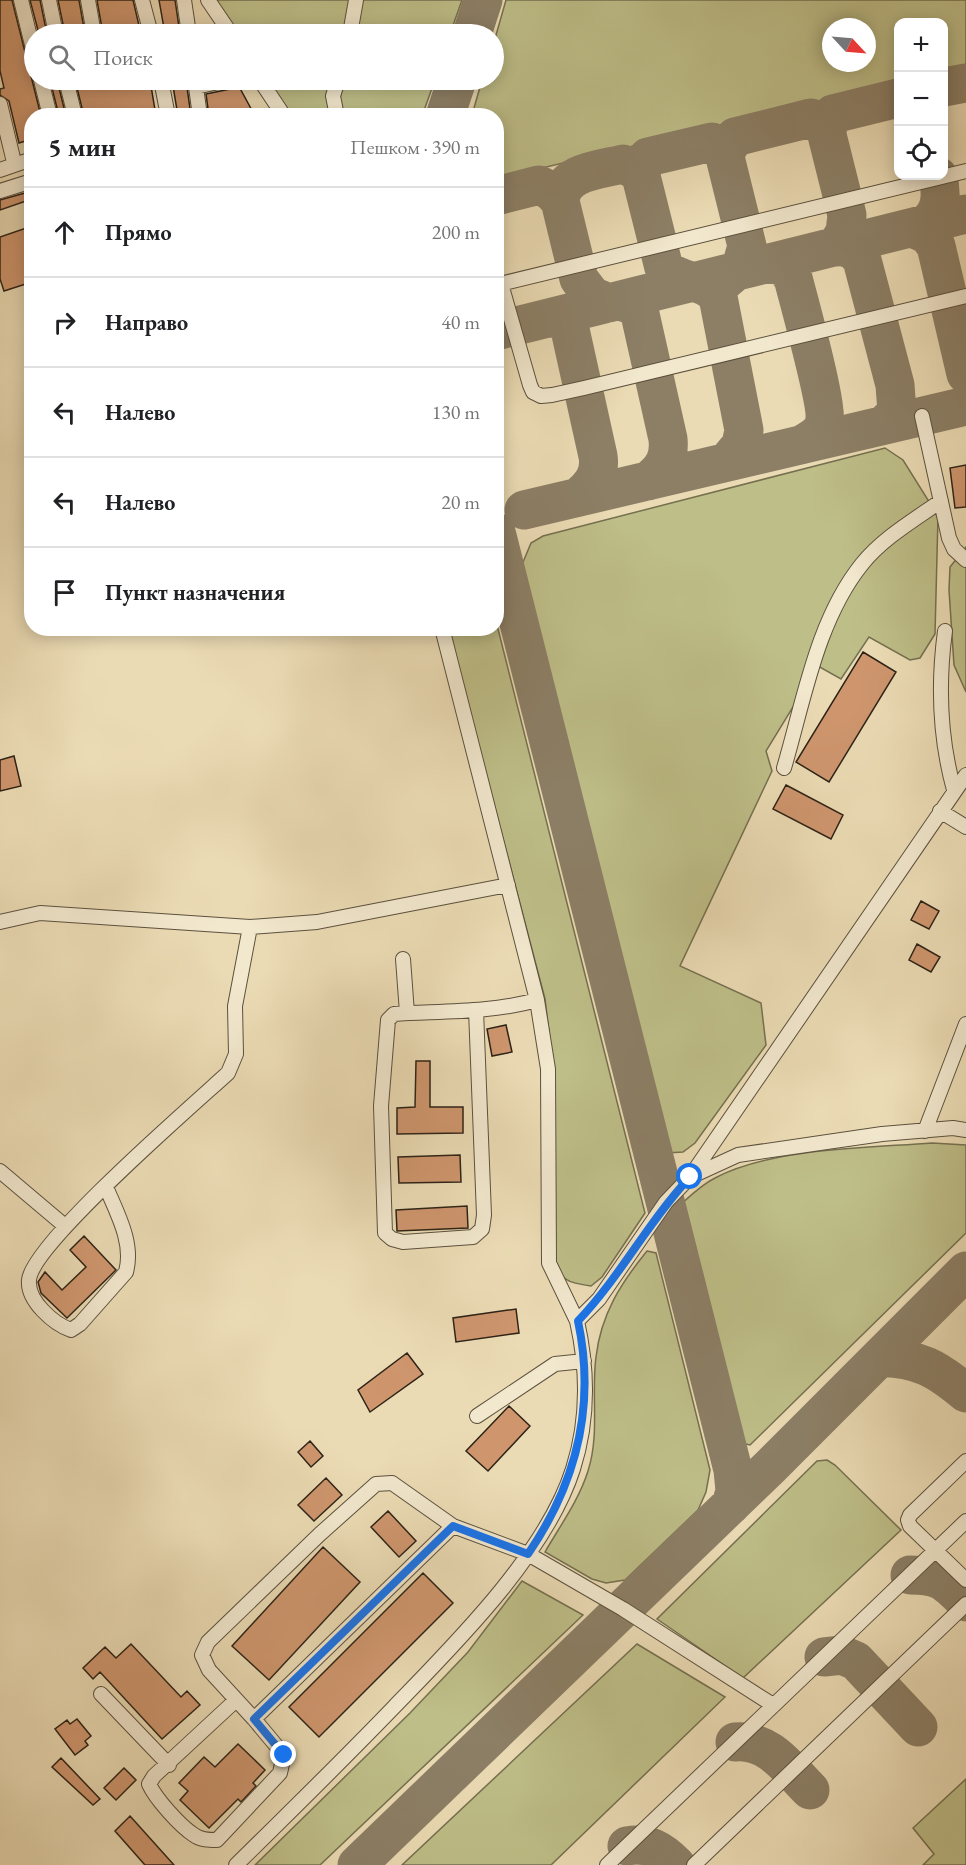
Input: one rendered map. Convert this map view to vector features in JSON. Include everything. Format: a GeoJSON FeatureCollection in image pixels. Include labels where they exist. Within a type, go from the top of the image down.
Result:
{"type":"FeatureCollection","features":[{"type":"Feature","properties":{"kind":"lane"},"geometry":{"type":"LineString","coordinates":[[21,0],[27,24]]}},
{"type":"Feature","properties":{"kind":"lane"},"geometry":{"type":"LineString","coordinates":[[49,0],[54,24]]}},
{"type":"Feature","properties":{"kind":"lane"},"geometry":{"type":"LineString","coordinates":[[88,0],[92,24]]}},
{"type":"Feature","properties":{"kind":"lane"},"geometry":{"type":"LineString","coordinates":[[142,0],[149,24]]}},
{"type":"Feature","properties":{"kind":"lane"},"geometry":{"type":"LineString","coordinates":[[183,0],[187,24]]}},
{"type":"Feature","properties":{"kind":"lane"},"geometry":{"type":"LineString","coordinates":[[208,0],[224,24]]}},
{"type":"Feature","properties":{"kind":"lane"},"geometry":{"type":"LineString","coordinates":[[352,24],[356,0]]}},
{"type":"Feature","properties":{"kind":"lane"},"geometry":{"type":"LineString","coordinates":[[44,90],[48,108]]}},
{"type":"Feature","properties":{"kind":"lane"},"geometry":{"type":"LineString","coordinates":[[68,90],[73,108]]}},
{"type":"Feature","properties":{"kind":"lane"},"geometry":{"type":"LineString","coordinates":[[163,90],[166,108]]}},
{"type":"Feature","properties":{"kind":"lane"},"geometry":{"type":"LineString","coordinates":[[197,90],[199,108]]}},
{"type":"Feature","properties":{"kind":"lane"},"geometry":{"type":"LineString","coordinates":[[267,90],[279,108]]}},
{"type":"Feature","properties":{"kind":"lane"},"geometry":{"type":"LineString","coordinates":[[335,90],[333,96],[335,108]]}},
{"type":"Feature","properties":{"kind":"lane"},"geometry":{"type":"LineString","coordinates":[[0,104],[7,160],[24,155]]}},
{"type":"Feature","properties":{"kind":"lane"},"geometry":{"type":"LineString","coordinates":[[0,170],[24,162]]}},
{"type":"Feature","properties":{"kind":"lane"},"geometry":{"type":"LineString","coordinates":[[504,283],[966,171]]}},
{"type":"Feature","properties":{"kind":"lane"},"geometry":{"type":"LineString","coordinates":[[0,191],[24,184]]}},
{"type":"Feature","properties":{"kind":"lane"},"geometry":{"type":"LineString","coordinates":[[504,300],[530,385],[533,392],[541,396],[584,388],[966,296]]}},
{"type":"Feature","properties":{"kind":"lane"},"geometry":{"type":"LineString","coordinates":[[922,416],[949,538],[954,549],[966,560]]}},
{"type":"Feature","properties":{"kind":"lane"},"geometry":{"type":"LineString","coordinates":[[784,768],[819,649],[840,597],[862,563],[879,547],[941,501]]}},
{"type":"Feature","properties":{"kind":"lane"},"geometry":{"type":"LineString","coordinates":[[945,631],[940,669],[947,765],[954,790]]}},
{"type":"Feature","properties":{"kind":"lane"},"geometry":{"type":"LineString","coordinates":[[236,1865],[456,1643],[528,1554],[550,1522],[572,1471],[582,1434],[584,1361],[578,1321],[549,1263],[548,1069],[537,1000],[444,636]]}},
{"type":"Feature","properties":{"kind":"lane"},"geometry":{"type":"LineString","coordinates":[[578,1321],[599,1299],[666,1202],[690,1177],[966,775]]}},
{"type":"Feature","properties":{"kind":"lane"},"geometry":{"type":"LineString","coordinates":[[940,811],[966,826]]}},
{"type":"Feature","properties":{"kind":"lane"},"geometry":{"type":"LineString","coordinates":[[0,922],[40,913],[250,927],[317,922],[508,885]]}},
{"type":"Feature","properties":{"kind":"lane"},"geometry":{"type":"LineString","coordinates":[[106,1187],[128,1246],[129,1261],[126,1272],[80,1324],[71,1330],[61,1326],[39,1306],[30,1292],[28,1282],[31,1273],[65,1226],[106,1187],[228,1073],[236,1054],[235,1006],[250,927]]}},
{"type":"Feature","properties":{"kind":"lane"},"geometry":{"type":"LineString","coordinates":[[403,959],[407,1013]]}},
{"type":"Feature","properties":{"kind":"lane"},"geometry":{"type":"LineString","coordinates":[[476,1010],[484,1215],[482,1229],[473,1237],[403,1242],[392,1239],[385,1233],[381,1106],[388,1020],[394,1014],[476,1010],[519,1005],[537,1000]]}},
{"type":"Feature","properties":{"kind":"lane"},"geometry":{"type":"LineString","coordinates":[[925,1131],[966,1024]]}},
{"type":"Feature","properties":{"kind":"lane"},"geometry":{"type":"LineString","coordinates":[[690,1177],[738,1155],[882,1134],[966,1130]]}},
{"type":"Feature","properties":{"kind":"lane"},"geometry":{"type":"LineString","coordinates":[[0,1171],[65,1226]]}},
{"type":"Feature","properties":{"kind":"lane"},"geometry":{"type":"LineString","coordinates":[[477,1416],[555,1364],[584,1361]]}},
{"type":"Feature","properties":{"kind":"lane"},"geometry":{"type":"LineString","coordinates":[[966,1461],[910,1515],[908,1520],[910,1526],[966,1580]]}},
{"type":"Feature","properties":{"kind":"lane"},"geometry":{"type":"LineString","coordinates":[[235,1701],[169,1765],[154,1776],[149,1784],[153,1794],[194,1835],[205,1840],[218,1840],[280,1773],[284,1764],[284,1755],[209,1670],[202,1655],[208,1642],[320,1534],[376,1484],[392,1483],[453,1526],[528,1554],[623,1609],[774,1705]]}},
{"type":"Feature","properties":{"kind":"lane"},"geometry":{"type":"LineString","coordinates":[[607,1865],[966,1521]]}},
{"type":"Feature","properties":{"kind":"lane"},"geometry":{"type":"LineString","coordinates":[[254,1719],[453,1526]]}},
{"type":"Feature","properties":{"kind":"lane"},"geometry":{"type":"LineString","coordinates":[[694,1865],[966,1604]]}},
{"type":"Feature","properties":{"kind":"lane"},"geometry":{"type":"LineString","coordinates":[[101,1694],[169,1765]]}},
{"type":"Feature","properties":{"kind":"green space"},"geometry":{"type":"Polygon","coordinates":[[[213,0],[462,0],[454,24],[229,24],[213,0]]]}},
{"type":"Feature","properties":{"kind":"green space"},"geometry":{"type":"Polygon","coordinates":[[[506,0],[966,0],[966,66],[948,70],[948,18],[894,18],[894,83],[504,177],[504,108],[474,108],[479,90],[504,90],[504,24],[499,24],[506,0]]]}},
{"type":"Feature","properties":{"kind":"green space"},"geometry":{"type":"Polygon","coordinates":[[[273,90],[431,90],[425,108],[285,108],[273,90]]]}},
{"type":"Feature","properties":{"kind":"green space"},"geometry":{"type":"Polygon","coordinates":[[[885,448],[903,460],[938,516],[935,634],[920,658],[910,660],[869,637],[841,679],[818,666],[766,751],[772,771],[680,966],[761,1003],[766,1045],[695,1143],[683,1152],[667,1153],[521,567],[531,543],[543,536],[885,448]]]}},
{"type":"Feature","properties":{"kind":"green space"},"geometry":{"type":"Polygon","coordinates":[[[966,547],[966,692],[954,665],[949,590],[950,567],[966,547]]]}},
{"type":"Feature","properties":{"kind":"green space"},"geometry":{"type":"Polygon","coordinates":[[[450,636],[500,636],[645,1213],[602,1277],[591,1286],[565,1279],[559,1271],[554,1256],[551,1049],[545,999],[450,636]]]}},
{"type":"Feature","properties":{"kind":"green space"},"geometry":{"type":"Polygon","coordinates":[[[932,1143],[966,1145],[966,1233],[750,1445],[741,1443],[679,1206],[700,1187],[715,1178],[738,1168],[764,1161],[820,1151],[932,1143]]]}},
{"type":"Feature","properties":{"kind":"green space"},"geometry":{"type":"Polygon","coordinates":[[[647,1251],[656,1253],[710,1470],[706,1492],[698,1510],[625,1580],[606,1583],[592,1579],[545,1552],[580,1492],[592,1457],[596,1357],[602,1327],[621,1287],[647,1251]]]}},
{"type":"Feature","properties":{"kind":"green space"},"geometry":{"type":"Polygon","coordinates":[[[827,1460],[835,1465],[901,1530],[743,1678],[657,1619],[817,1461],[827,1460]]]}},
{"type":"Feature","properties":{"kind":"green space"},"geometry":{"type":"Polygon","coordinates":[[[522,1581],[583,1615],[320,1865],[255,1865],[410,1713],[468,1652],[522,1581]]]}},
{"type":"Feature","properties":{"kind":"green space"},"geometry":{"type":"Polygon","coordinates":[[[637,1644],[725,1697],[551,1865],[402,1865],[637,1644]]]}},
{"type":"Feature","properties":{"kind":"green space"},"geometry":{"type":"Polygon","coordinates":[[[966,1779],[966,1865],[923,1865],[934,1854],[913,1828],[966,1779]]]}},
{"type":"Feature","properties":{"kind":"building"},"geometry":{"type":"Polygon","coordinates":[[[0,0],[12,0],[24,48],[24,90],[34,90],[39,108],[24,108],[24,141],[19,143],[9,101],[0,95],[0,89],[4,88],[0,71],[0,0]]]}},
{"type":"Feature","properties":{"kind":"building"},"geometry":{"type":"Polygon","coordinates":[[[30,0],[40,0],[45,24],[36,24],[30,0]]]}},
{"type":"Feature","properties":{"kind":"building"},"geometry":{"type":"Polygon","coordinates":[[[58,0],[79,0],[83,24],[63,24],[58,0]]]}},
{"type":"Feature","properties":{"kind":"building"},"geometry":{"type":"Polygon","coordinates":[[[97,0],[133,0],[139,24],[101,24],[97,0]]]}},
{"type":"Feature","properties":{"kind":"building"},"geometry":{"type":"Polygon","coordinates":[[[159,0],[175,0],[179,24],[163,24],[159,0]]]}},
{"type":"Feature","properties":{"kind":"building"},"geometry":{"type":"Polygon","coordinates":[[[52,90],[60,90],[64,108],[57,108],[52,90]]]}},
{"type":"Feature","properties":{"kind":"building"},"geometry":{"type":"Polygon","coordinates":[[[78,90],[152,90],[155,108],[82,108],[78,90]]]}},
{"type":"Feature","properties":{"kind":"building"},"geometry":{"type":"Polygon","coordinates":[[[174,90],[187,90],[190,108],[177,108],[174,90]]]}},
{"type":"Feature","properties":{"kind":"building"},"geometry":{"type":"Polygon","coordinates":[[[241,90],[251,108],[208,108],[206,94],[241,90]]]}},
{"type":"Feature","properties":{"kind":"building"},"geometry":{"type":"Polygon","coordinates":[[[24,193],[24,202],[0,210],[0,200],[24,193]]]}},
{"type":"Feature","properties":{"kind":"building"},"geometry":{"type":"Polygon","coordinates":[[[24,229],[24,285],[4,291],[0,279],[0,237],[24,229]]]}},
{"type":"Feature","properties":{"kind":"building"},"geometry":{"type":"Polygon","coordinates":[[[966,465],[966,507],[955,508],[950,468],[966,465]]]}},
{"type":"Feature","properties":{"kind":"building"},"geometry":{"type":"Polygon","coordinates":[[[863,652],[896,672],[829,782],[796,762],[863,652]]]}},
{"type":"Feature","properties":{"kind":"building"},"geometry":{"type":"Polygon","coordinates":[[[14,756],[21,786],[0,791],[0,760],[14,756]]]}},
{"type":"Feature","properties":{"kind":"building"},"geometry":{"type":"Polygon","coordinates":[[[786,785],[843,815],[831,839],[773,809],[786,785]]]}},
{"type":"Feature","properties":{"kind":"building"},"geometry":{"type":"Polygon","coordinates":[[[921,901],[939,911],[929,929],[911,920],[921,901]]]}},
{"type":"Feature","properties":{"kind":"building"},"geometry":{"type":"Polygon","coordinates":[[[917,944],[940,957],[931,972],[909,960],[917,944]]]}},
{"type":"Feature","properties":{"kind":"building"},"geometry":{"type":"Polygon","coordinates":[[[506,1025],[512,1052],[492,1056],[487,1029],[506,1025]]]}},
{"type":"Feature","properties":{"kind":"building"},"geometry":{"type":"Polygon","coordinates":[[[416,1061],[430,1061],[430,1107],[463,1107],[463,1133],[397,1134],[397,1108],[415,1107],[416,1061]]]}},
{"type":"Feature","properties":{"kind":"building"},"geometry":{"type":"Polygon","coordinates":[[[460,1155],[461,1182],[399,1183],[398,1157],[460,1155]]]}},
{"type":"Feature","properties":{"kind":"building"},"geometry":{"type":"Polygon","coordinates":[[[467,1206],[468,1228],[397,1231],[396,1210],[467,1206]]]}},
{"type":"Feature","properties":{"kind":"building"},"geometry":{"type":"Polygon","coordinates":[[[84,1236],[116,1270],[67,1318],[41,1293],[38,1282],[45,1272],[62,1290],[86,1267],[70,1250],[84,1236]]]}},
{"type":"Feature","properties":{"kind":"building"},"geometry":{"type":"Polygon","coordinates":[[[516,1309],[519,1333],[456,1342],[453,1318],[516,1309]]]}},
{"type":"Feature","properties":{"kind":"building"},"geometry":{"type":"Polygon","coordinates":[[[407,1353],[423,1374],[370,1412],[358,1390],[407,1353]]]}},
{"type":"Feature","properties":{"kind":"building"},"geometry":{"type":"Polygon","coordinates":[[[509,1406],[530,1426],[488,1471],[466,1451],[509,1406]]]}},
{"type":"Feature","properties":{"kind":"building"},"geometry":{"type":"Polygon","coordinates":[[[310,1441],[323,1456],[311,1467],[298,1452],[310,1441]]]}},
{"type":"Feature","properties":{"kind":"building"},"geometry":{"type":"Polygon","coordinates":[[[326,1478],[342,1495],[314,1521],[298,1505],[326,1478]]]}},
{"type":"Feature","properties":{"kind":"building"},"geometry":{"type":"Polygon","coordinates":[[[388,1511],[416,1541],[399,1557],[371,1527],[388,1511]]]}},
{"type":"Feature","properties":{"kind":"building"},"geometry":{"type":"Polygon","coordinates":[[[323,1547],[360,1582],[269,1680],[232,1646],[323,1547]]]}},
{"type":"Feature","properties":{"kind":"building"},"geometry":{"type":"Polygon","coordinates":[[[423,1573],[453,1603],[319,1737],[289,1707],[423,1573]]]}},
{"type":"Feature","properties":{"kind":"building"},"geometry":{"type":"Polygon","coordinates":[[[131,1644],[181,1697],[187,1691],[200,1705],[162,1739],[100,1672],[93,1679],[83,1668],[105,1647],[116,1658],[131,1644]]]}},
{"type":"Feature","properties":{"kind":"building"},"geometry":{"type":"Polygon","coordinates":[[[77,1719],[91,1736],[85,1741],[88,1745],[75,1755],[55,1729],[67,1720],[70,1724],[77,1719]]]}},
{"type":"Feature","properties":{"kind":"building"},"geometry":{"type":"Polygon","coordinates":[[[238,1744],[265,1770],[253,1783],[256,1786],[241,1802],[238,1799],[209,1828],[180,1800],[188,1791],[179,1783],[204,1757],[215,1767],[238,1744]]]}},
{"type":"Feature","properties":{"kind":"building"},"geometry":{"type":"Polygon","coordinates":[[[61,1758],[100,1799],[93,1805],[52,1767],[61,1758]]]}},
{"type":"Feature","properties":{"kind":"building"},"geometry":{"type":"Polygon","coordinates":[[[124,1768],[136,1780],[116,1800],[104,1788],[124,1768]]]}},
{"type":"Feature","properties":{"kind":"building"},"geometry":{"type":"Polygon","coordinates":[[[130,1816],[174,1865],[145,1865],[115,1831],[130,1816]]]}},
{"type":"Feature","properties":{"kind":"taxiway"},"geometry":{"type":"LineString","coordinates":[[475,24],[483,0]]}},
{"type":"Feature","properties":{"kind":"taxiway"},"geometry":{"type":"LineString","coordinates":[[948,86],[966,83]]}},
{"type":"Feature","properties":{"kind":"taxiway"},"geometry":{"type":"LineString","coordinates":[[448,108],[454,90]]}},
{"type":"Feature","properties":{"kind":"taxiway"},"geometry":{"type":"LineString","coordinates":[[826,131],[833,114],[894,99]]}},
{"type":"Feature","properties":{"kind":"taxiway"},"geometry":{"type":"LineString","coordinates":[[725,152],[735,137],[811,118],[820,123],[826,131],[847,215],[845,232],[836,247]]}},
{"type":"Feature","properties":{"kind":"taxiway"},"geometry":{"type":"LineString","coordinates":[[640,172],[648,157],[712,142],[723,149],[747,246],[741,267],[721,284]]}},
{"type":"Feature","properties":{"kind":"taxiway"},"geometry":{"type":"LineString","coordinates":[[560,201],[567,183],[593,170],[623,164],[640,172],[664,268],[670,273],[706,287],[718,297],[744,430],[741,445],[727,462]]}},
{"type":"Feature","properties":{"kind":"taxiway"},"geometry":{"type":"LineString","coordinates":[[924,225],[934,215],[939,203],[939,180]]}},
{"type":"Feature","properties":{"kind":"taxiway"},"geometry":{"type":"LineString","coordinates":[[504,194],[539,185],[551,191],[560,201],[579,279],[592,296],[609,303]]}},
{"type":"Feature","properties":{"kind":"taxiway"},"geometry":{"type":"LineString","coordinates":[[504,329],[966,214]]}},
{"type":"Feature","properties":{"kind":"taxiway"},"geometry":{"type":"LineString","coordinates":[[912,228],[928,235],[936,246],[966,374]]}},
{"type":"Feature","properties":{"kind":"taxiway"},"geometry":{"type":"LineString","coordinates":[[841,246],[854,250],[862,260],[895,385],[897,412],[884,425]]}},
{"type":"Feature","properties":{"kind":"taxiway"},"geometry":{"type":"LineString","coordinates":[[771,263],[784,267],[793,278],[822,398],[823,428],[815,437],[801,445]]}},
{"type":"Feature","properties":{"kind":"taxiway"},"geometry":{"type":"LineString","coordinates":[[620,301],[635,306],[640,314],[668,439],[667,458],[658,472],[648,481]]}},
{"type":"Feature","properties":{"kind":"taxiway"},"geometry":{"type":"LineString","coordinates":[[551,318],[561,319],[569,325],[599,462],[597,474],[578,497]]}},
{"type":"Feature","properties":{"kind":"taxiway"},"geometry":{"type":"LineString","coordinates":[[524,510],[966,406]]}},
{"type":"Feature","properties":{"kind":"taxiway"},"geometry":{"type":"LineString","coordinates":[[504,564],[733,1470],[735,1491],[731,1505]]}},
{"type":"Feature","properties":{"kind":"taxiway"},"geometry":{"type":"LineString","coordinates":[[357,1865],[770,1467],[966,1271]]}},
{"type":"Feature","properties":{"kind":"taxiway"},"geometry":{"type":"LineString","coordinates":[[880,1357],[906,1360],[927,1366],[966,1393]]}},
{"type":"Feature","properties":{"kind":"taxiway"},"geometry":{"type":"LineString","coordinates":[[910,1575],[935,1578],[953,1589],[966,1602]]}},
{"type":"Feature","properties":{"kind":"taxiway"},"geometry":{"type":"LineString","coordinates":[[824,1657],[842,1655],[856,1661],[918,1727]]}},
{"type":"Feature","properties":{"kind":"taxiway"},"geometry":{"type":"LineString","coordinates":[[735,1742],[747,1742],[768,1750],[786,1764],[810,1790]]}},
{"type":"Feature","properties":{"kind":"taxiway"},"geometry":{"type":"LineString","coordinates":[[627,1846],[641,1845],[654,1848],[676,1865]]}},
{"type":"Feature","properties":{"kind":"route"},"geometry":{"type":"LineString","coordinates":[[284,1755],[254,1719],[453,1526],[528,1554],[550,1522],[572,1471],[582,1434],[585,1390],[583,1348],[578,1321],[599,1299],[666,1202],[690,1177]]}}]}
